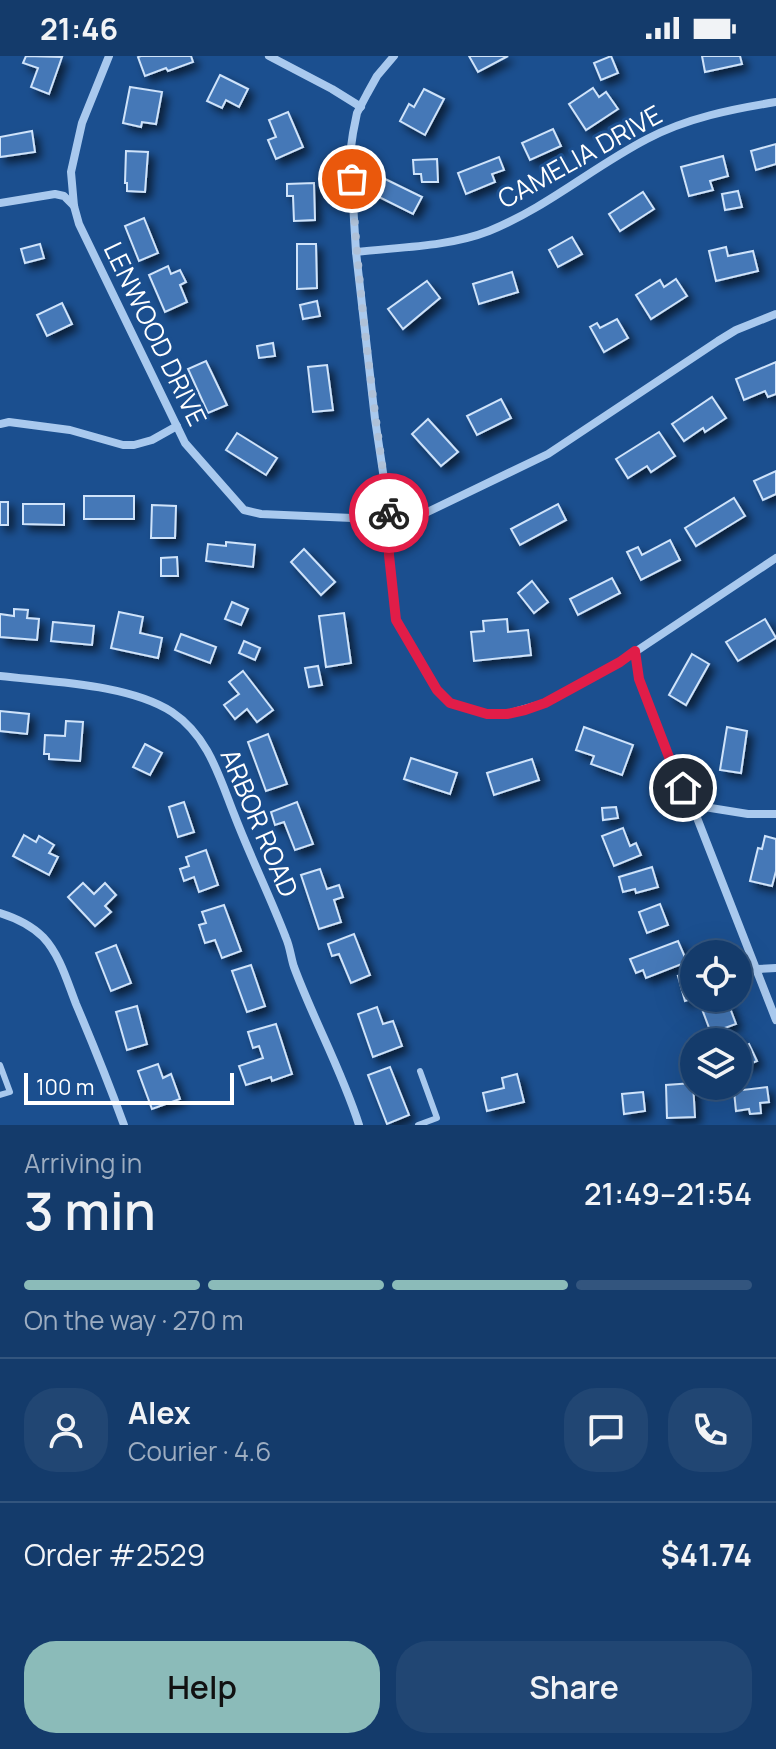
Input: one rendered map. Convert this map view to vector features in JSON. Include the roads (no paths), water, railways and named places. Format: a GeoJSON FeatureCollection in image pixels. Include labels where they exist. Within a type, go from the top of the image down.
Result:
{"type":"FeatureCollection","features":[{"type":"Feature","properties":{"kind":"street","name":"LENWOOD DRIVE"},"geometry":{"type":"LineString","coordinates":[[109,56],[82,123],[71,172],[79,224],[185,443],[244,510],[277,516],[413,519],[548,454],[718,341],[776,314]]}},
{"type":"Feature","properties":{"kind":"street"},"geometry":{"type":"LineString","coordinates":[[269,56],[361,107]]}},
{"type":"Feature","properties":{"kind":"street"},"geometry":{"type":"LineString","coordinates":[[394,56],[377,76],[361,107],[353,133],[350,154],[356,252],[390,519],[389,555],[396,620],[437,690],[450,703],[487,714],[507,714],[545,703],[620,662],[776,558]]}},
{"type":"Feature","properties":{"kind":"street","name":"CAMELIA DRIVE"},"geometry":{"type":"LineString","coordinates":[[356,252],[450,242],[487,232],[522,217],[648,138],[696,118],[776,102]]}},
{"type":"Feature","properties":{"kind":"street"},"geometry":{"type":"LineString","coordinates":[[0,203],[55,194],[64,196],[74,206]]}},
{"type":"Feature","properties":{"kind":"street"},"geometry":{"type":"LineString","coordinates":[[0,424],[9,422],[70,430],[123,445],[152,440],[177,426]]}},
{"type":"Feature","properties":{"kind":"street"},"geometry":{"type":"LineString","coordinates":[[635,651],[639,679],[651,712],[692,805],[776,1020]]}},
{"type":"Feature","properties":{"kind":"street","name":"ARBOR ROAD"},"geometry":{"type":"LineString","coordinates":[[0,676],[120,692],[170,710],[195,732],[220,777],[359,1125]]}},
{"type":"Feature","properties":{"kind":"street"},"geometry":{"type":"LineString","coordinates":[[692,805],[748,814],[776,814]]}},
{"type":"Feature","properties":{"kind":"street"},"geometry":{"type":"LineString","coordinates":[[0,913],[31,927],[55,953],[91,1035],[124,1125]]}},
{"type":"Feature","properties":{"kind":"street"},"geometry":{"type":"LineString","coordinates":[[757,969],[776,968]]}},
{"type":"Feature","properties":{"kind":"lane"},"geometry":{"type":"LineString","coordinates":[[0,1065],[10,1092],[0,1095]]}},
{"type":"Feature","properties":{"kind":"lane"},"geometry":{"type":"LineString","coordinates":[[418,1125],[437,1118],[420,1071]]}}]}
